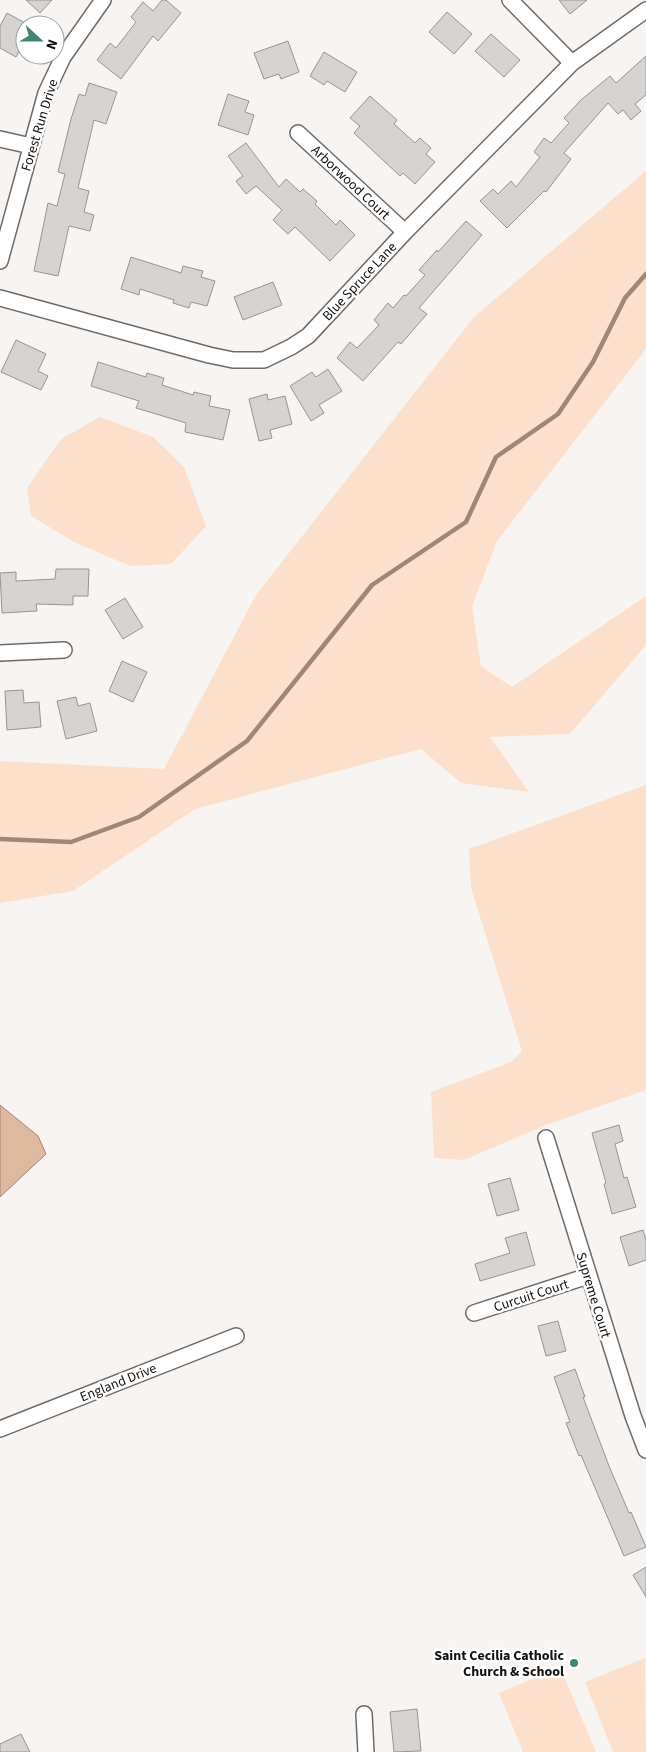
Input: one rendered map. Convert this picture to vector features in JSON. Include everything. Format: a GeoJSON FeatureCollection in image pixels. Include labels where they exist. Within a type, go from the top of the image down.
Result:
{"type":"FeatureCollection","features":[{"type":"Feature","properties":{"kind":"street","name":"Forest Run Drive"},"geometry":{"type":"LineString","coordinates":[[0,261],[46,93],[63,57],[103,0]]}},
{"type":"Feature","properties":{"kind":"street"},"geometry":{"type":"LineString","coordinates":[[510,0],[572,63]]}},
{"type":"Feature","properties":{"kind":"street","name":"Blue Spruce Lane"},"geometry":{"type":"LineString","coordinates":[[0,298],[209,355],[233,360],[264,360],[291,347],[308,336],[405,232],[572,63],[646,10]]}},
{"type":"Feature","properties":{"kind":"street","name":"Arborwood Court"},"geometry":{"type":"LineString","coordinates":[[298,133],[405,232]]}},
{"type":"Feature","properties":{"kind":"street"},"geometry":{"type":"LineString","coordinates":[[0,139],[31,146]]}},
{"type":"Feature","properties":{"kind":"street"},"geometry":{"type":"LineString","coordinates":[[0,653],[64,650]]}},
{"type":"Feature","properties":{"kind":"street","name":"Supreme Court"},"geometry":{"type":"LineString","coordinates":[[546,1138],[588,1276],[633,1416],[646,1450]]}},
{"type":"Feature","properties":{"kind":"street","name":"Curcuit Court"},"geometry":{"type":"LineString","coordinates":[[474,1313],[588,1276]]}},
{"type":"Feature","properties":{"kind":"street","name":"England Drive"},"geometry":{"type":"LineString","coordinates":[[0,1429],[236,1336]]}},
{"type":"Feature","properties":{"kind":"street"},"geometry":{"type":"LineString","coordinates":[[364,1714],[366,1752]]}},
{"type":"Feature","properties":{"kind":"shaded area"},"geometry":{"type":"Polygon","coordinates":[[[646,171],[646,349],[497,541],[472,606],[481,666],[512,687],[646,596],[646,645],[570,734],[490,737],[529,792],[461,783],[421,749],[195,809],[73,891],[0,903],[0,761],[164,769],[256,595],[474,317],[646,171]]]}},
{"type":"Feature","properties":{"kind":"shaded area"},"geometry":{"type":"Polygon","coordinates":[[[100,417],[153,437],[184,467],[206,526],[171,564],[130,566],[74,542],[31,516],[27,488],[61,439],[100,417]]]}},
{"type":"Feature","properties":{"kind":"shaded area"},"geometry":{"type":"Polygon","coordinates":[[[646,785],[646,1090],[546,1125],[464,1160],[434,1158],[431,1092],[511,1062],[522,1051],[471,888],[469,849],[646,785]]]}},
{"type":"Feature","properties":{"kind":"shaded area"},"geometry":{"type":"Polygon","coordinates":[[[0,1105],[38,1136],[46,1154],[0,1197],[0,1105]]]}},
{"type":"Feature","properties":{"kind":"shaded area"},"geometry":{"type":"Polygon","coordinates":[[[645,1658],[646,1752],[613,1752],[585,1682],[645,1658]]]}},
{"type":"Feature","properties":{"kind":"shaded area"},"geometry":{"type":"Polygon","coordinates":[[[560,1667],[596,1752],[523,1752],[499,1693],[560,1667]]]}},
{"type":"Feature","properties":{"kind":"building"},"geometry":{"type":"Polygon","coordinates":[[[26,0],[52,0],[40,13],[26,0]]]}},
{"type":"Feature","properties":{"kind":"building"},"geometry":{"type":"Polygon","coordinates":[[[162,0],[166,0],[181,13],[158,41],[153,36],[121,79],[97,60],[110,43],[116,48],[136,22],[131,17],[143,2],[153,11],[162,0]]]}},
{"type":"Feature","properties":{"kind":"building"},"geometry":{"type":"Polygon","coordinates":[[[559,0],[587,0],[570,14],[559,0]]]}},
{"type":"Feature","properties":{"kind":"building"},"geometry":{"type":"Polygon","coordinates":[[[447,12],[472,34],[454,54],[429,32],[447,12]]]}},
{"type":"Feature","properties":{"kind":"building"},"geometry":{"type":"Polygon","coordinates":[[[7,13],[15,17],[15,56],[0,48],[0,26],[7,13]]]}},
{"type":"Feature","properties":{"kind":"building"},"geometry":{"type":"Polygon","coordinates":[[[491,34],[520,60],[504,77],[475,51],[491,34]]]}},
{"type":"Feature","properties":{"kind":"building"},"geometry":{"type":"Polygon","coordinates":[[[288,41],[299,72],[281,79],[279,74],[264,79],[254,53],[288,41]]]}},
{"type":"Feature","properties":{"kind":"building"},"geometry":{"type":"Polygon","coordinates":[[[324,52],[357,72],[345,92],[327,81],[324,85],[310,76],[324,52]]]}},
{"type":"Feature","properties":{"kind":"building"},"geometry":{"type":"Polygon","coordinates":[[[646,56],[646,95],[635,104],[641,111],[631,120],[623,110],[618,114],[608,103],[564,153],[571,159],[546,192],[544,191],[507,228],[480,201],[493,189],[498,194],[511,181],[516,187],[540,157],[534,152],[544,138],[551,143],[569,123],[564,118],[581,100],[610,76],[616,83],[646,56]]]}},
{"type":"Feature","properties":{"kind":"building"},"geometry":{"type":"Polygon","coordinates":[[[89,83],[117,92],[106,124],[94,120],[78,188],[89,191],[84,212],[94,215],[90,231],[69,226],[58,276],[34,271],[48,203],[57,206],[65,174],[58,172],[71,119],[79,94],[85,96],[89,83]]]}},
{"type":"Feature","properties":{"kind":"building"},"geometry":{"type":"Polygon","coordinates":[[[228,94],[249,101],[245,112],[254,115],[248,135],[218,125],[228,94]]]}},
{"type":"Feature","properties":{"kind":"building"},"geometry":{"type":"Polygon","coordinates":[[[370,96],[397,120],[394,124],[415,143],[420,138],[431,148],[426,154],[435,162],[415,184],[403,173],[400,176],[354,133],[360,126],[350,118],[370,96]]]}},
{"type":"Feature","properties":{"kind":"building"},"geometry":{"type":"Polygon","coordinates":[[[246,143],[279,187],[286,179],[300,192],[303,189],[317,201],[315,204],[336,225],[340,220],[355,235],[330,261],[295,227],[288,234],[273,220],[282,210],[256,186],[246,194],[236,181],[243,176],[228,156],[246,143]]]}},
{"type":"Feature","properties":{"kind":"building"},"geometry":{"type":"Polygon","coordinates":[[[466,221],[482,235],[419,308],[427,314],[401,344],[398,342],[363,381],[337,358],[350,342],[357,348],[379,325],[374,320],[388,303],[393,308],[404,295],[406,296],[425,275],[419,270],[466,221]]]}},
{"type":"Feature","properties":{"kind":"building"},"geometry":{"type":"Polygon","coordinates":[[[131,257],[181,273],[183,266],[203,271],[201,277],[215,281],[207,306],[191,302],[189,308],[173,303],[174,300],[140,289],[139,295],[121,289],[131,257]]]}},
{"type":"Feature","properties":{"kind":"building"},"geometry":{"type":"Polygon","coordinates":[[[273,282],[282,305],[243,320],[234,297],[273,282]]]}},
{"type":"Feature","properties":{"kind":"building"},"geometry":{"type":"Polygon","coordinates":[[[16,340],[46,354],[38,371],[48,376],[41,390],[1,372],[16,340]]]}},
{"type":"Feature","properties":{"kind":"building"},"geometry":{"type":"Polygon","coordinates":[[[98,362],[146,377],[147,373],[164,378],[162,385],[193,395],[194,392],[211,396],[209,406],[230,410],[223,440],[185,432],[186,423],[136,408],[139,401],[91,386],[98,362]]]}},
{"type":"Feature","properties":{"kind":"building"},"geometry":{"type":"Polygon","coordinates":[[[328,369],[342,391],[319,405],[324,413],[311,421],[290,386],[312,372],[316,377],[328,369]]]}},
{"type":"Feature","properties":{"kind":"building"},"geometry":{"type":"Polygon","coordinates":[[[267,394],[268,400],[285,396],[292,424],[270,430],[272,438],[259,441],[249,399],[267,394]]]}},
{"type":"Feature","properties":{"kind":"building"},"geometry":{"type":"Polygon","coordinates":[[[56,569],[89,569],[88,596],[73,596],[73,605],[36,604],[37,611],[2,613],[0,573],[16,572],[16,581],[55,579],[56,569]]]}},
{"type":"Feature","properties":{"kind":"building"},"geometry":{"type":"Polygon","coordinates":[[[125,598],[143,627],[123,639],[105,610],[125,598]]]}},
{"type":"Feature","properties":{"kind":"building"},"geometry":{"type":"Polygon","coordinates":[[[122,661],[147,672],[133,702],[109,691],[122,661]]]}},
{"type":"Feature","properties":{"kind":"building"},"geometry":{"type":"Polygon","coordinates":[[[23,690],[24,703],[39,702],[41,727],[7,730],[5,691],[23,690]]]}},
{"type":"Feature","properties":{"kind":"building"},"geometry":{"type":"Polygon","coordinates":[[[76,697],[78,706],[90,703],[97,731],[66,739],[57,701],[76,697]]]}},
{"type":"Feature","properties":{"kind":"building"},"geometry":{"type":"Polygon","coordinates":[[[619,1125],[623,1141],[615,1144],[624,1178],[627,1177],[636,1207],[612,1214],[604,1184],[606,1183],[592,1133],[619,1125]]]}},
{"type":"Feature","properties":{"kind":"building"},"geometry":{"type":"Polygon","coordinates":[[[510,1178],[519,1210],[497,1216],[488,1184],[510,1178]]]}},
{"type":"Feature","properties":{"kind":"building"},"geometry":{"type":"Polygon","coordinates":[[[643,1230],[646,1240],[646,1260],[629,1266],[620,1237],[643,1230]]]}},
{"type":"Feature","properties":{"kind":"building"},"geometry":{"type":"Polygon","coordinates":[[[526,1232],[535,1265],[480,1281],[475,1264],[510,1253],[505,1238],[526,1232]]]}},
{"type":"Feature","properties":{"kind":"building"},"geometry":{"type":"Polygon","coordinates":[[[558,1321],[566,1351],[546,1356],[538,1326],[558,1321]]]}},
{"type":"Feature","properties":{"kind":"building"},"geometry":{"type":"Polygon","coordinates":[[[575,1369],[585,1397],[583,1397],[609,1466],[646,1547],[624,1556],[566,1423],[570,1422],[554,1377],[575,1369]]]}},
{"type":"Feature","properties":{"kind":"building"},"geometry":{"type":"Polygon","coordinates":[[[646,1567],[646,1597],[633,1575],[646,1567]]]}},
{"type":"Feature","properties":{"kind":"building"},"geometry":{"type":"Polygon","coordinates":[[[417,1709],[421,1751],[394,1752],[390,1712],[417,1709]]]}},
{"type":"Feature","properties":{"kind":"building"},"geometry":{"type":"Polygon","coordinates":[[[21,1734],[30,1752],[0,1752],[0,1744],[21,1734]]]}},
{"type":"Feature","properties":{"kind":"waterway"},"geometry":{"type":"LineString","coordinates":[[0,839],[71,842],[139,817],[247,741],[372,585],[466,522],[496,457],[558,414],[593,362],[625,298],[646,274]]}},
{"type":"Feature","properties":{"kind":"place","name":"Saint Cecilia Catholic Church & School"},"geometry":{"type":"Point","coordinates":[574,1663]}}]}
